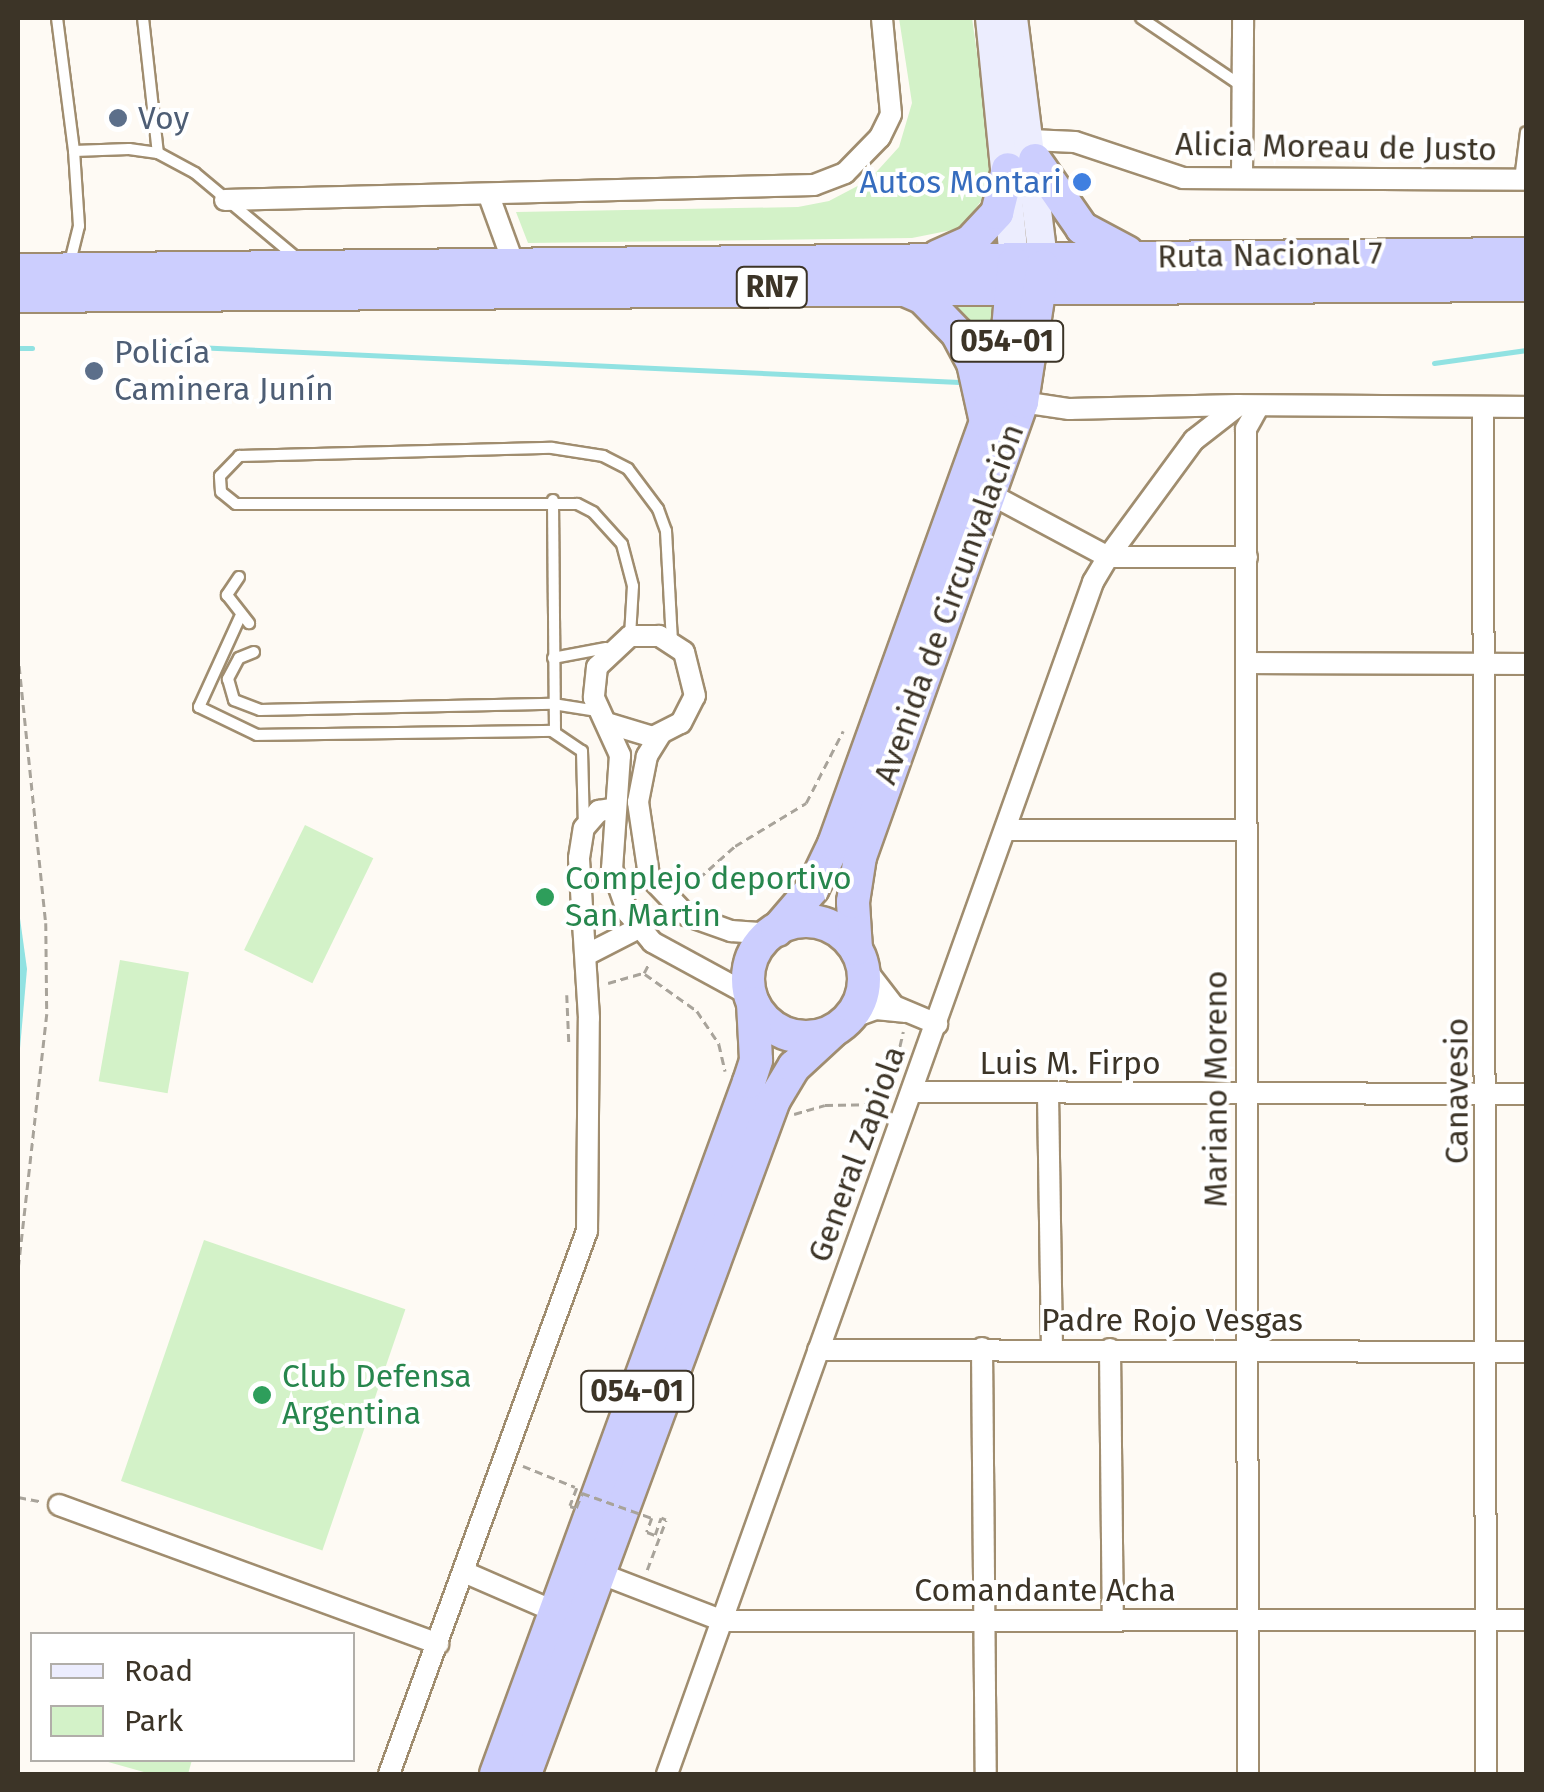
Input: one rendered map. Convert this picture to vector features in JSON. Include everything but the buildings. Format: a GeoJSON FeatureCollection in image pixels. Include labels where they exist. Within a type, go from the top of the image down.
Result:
{"type":"FeatureCollection","features":[{"type":"Feature","properties":{"kind":"highway"},"geometry":{"type":"LineString","coordinates":[[936,256],[970,242],[997,213],[1025,156],[1082,228],[1141,256]]}},
{"type":"Feature","properties":{"kind":"highway","name":"Ruta Nacional 7"},"geometry":{"type":"LineString","coordinates":[[1028,272],[1141,256],[1526,254]]}},
{"type":"Feature","properties":{"kind":"highway","name":"RN7"},"geometry":{"type":"LineString","coordinates":[[18,270],[936,256],[1113,286],[1526,285]]}},
{"type":"Feature","properties":{"kind":"highway","name":"RN7"},"geometry":{"type":"LineString","coordinates":[[18,296],[897,286],[1028,272]]}},
{"type":"Feature","properties":{"kind":"highway","name":"Avenida de Circunvalación"},"geometry":{"type":"LineString","coordinates":[[496,1774],[569,1617],[774,1100],[794,1066],[859,1004],[859,958],[852,902],[860,857],[916,689],[992,495],[1022,402],[1034,351],[1028,272]]}},
{"type":"Feature","properties":{"kind":"highway","name":"Avenida de Circunvalación"},"geometry":{"type":"LineString","coordinates":[[588,1568],[753,1071],[750,963],[814,888],[834,844],[986,422],[1028,272]]}},
{"type":"Feature","properties":{"kind":"highway"},"geometry":{"type":"LineString","coordinates":[[897,286],[922,297],[958,333],[973,363],[986,422]]}},
{"type":"Feature","properties":{"kind":"highway"},"geometry":{"type":"LineString","coordinates":[[1034,351],[1062,315],[1113,286]]}},
{"type":"Feature","properties":{"kind":"highway"},"geometry":{"type":"LineString","coordinates":[[773,932],[808,921],[827,924],[859,958]]}},
{"type":"Feature","properties":{"kind":"highway"},"geometry":{"type":"LineString","coordinates":[[752,1000],[777,1030],[795,1036],[840,1025]]}},
{"type":"Feature","properties":{"kind":"highway","name":"Avenida de Circunvalación"},"geometry":{"type":"LineString","coordinates":[[526,1774],[569,1617]]}},
{"type":"Feature","properties":{"kind":"main road","name":"054-01"},"geometry":{"type":"LineString","coordinates":[[990,18],[1025,156]]}},
{"type":"Feature","properties":{"kind":"main road","name":"054-01"},"geometry":{"type":"LineString","coordinates":[[1013,18],[1025,156],[1028,272]]}},
{"type":"Feature","properties":{"kind":"street"},"geometry":{"type":"LineString","coordinates":[[225,200],[814,185],[845,173],[880,137],[891,114],[882,18]]}},
{"type":"Feature","properties":{"kind":"street"},"geometry":{"type":"LineString","coordinates":[[1242,177],[1243,18]]}},
{"type":"Feature","properties":{"kind":"street","name":"Alicia Moreau de Justo"},"geometry":{"type":"LineString","coordinates":[[1025,156],[1075,142],[1160,175],[1523,180]]}},
{"type":"Feature","properties":{"kind":"street"},"geometry":{"type":"LineString","coordinates":[[488,196],[513,262]]}},
{"type":"Feature","properties":{"kind":"street"},"geometry":{"type":"LineString","coordinates":[[1022,402],[1069,409],[1526,407]]}},
{"type":"Feature","properties":{"kind":"street","name":"General Zapiola"},"geometry":{"type":"LineString","coordinates":[[667,1774],[1005,830],[1108,556],[1194,440],[1248,406]]}},
{"type":"Feature","properties":{"kind":"street","name":"Mariano Moreno"},"geometry":{"type":"LineString","coordinates":[[1248,406],[1248,1774]]}},
{"type":"Feature","properties":{"kind":"street","name":"Canavesio"},"geometry":{"type":"LineString","coordinates":[[1484,407],[1486,1774]]}},
{"type":"Feature","properties":{"kind":"street"},"geometry":{"type":"LineString","coordinates":[[992,495],[1108,556],[1247,557]]}},
{"type":"Feature","properties":{"kind":"street"},"geometry":{"type":"LineString","coordinates":[[605,718],[638,737],[660,735],[681,723],[696,696],[692,665],[672,642],[623,640],[596,667],[605,718],[620,755],[612,809],[612,868],[639,928],[657,946],[752,1000]]}},
{"type":"Feature","properties":{"kind":"street"},"geometry":{"type":"LineString","coordinates":[[1247,663],[1526,664]]}},
{"type":"Feature","properties":{"kind":"street"},"geometry":{"type":"LineString","coordinates":[[660,735],[641,779],[640,838],[649,876],[674,908],[731,931],[773,932]]}},
{"type":"Feature","properties":{"kind":"street"},"geometry":{"type":"LineString","coordinates":[[389,1774],[587,1231],[578,990],[586,954],[579,858],[584,828],[599,811],[612,809]]}},
{"type":"Feature","properties":{"kind":"street"},"geometry":{"type":"LineString","coordinates":[[1005,830],[1246,830]]}},
{"type":"Feature","properties":{"kind":"street"},"geometry":{"type":"LineString","coordinates":[[586,954],[639,928]]}},
{"type":"Feature","properties":{"kind":"street"},"geometry":{"type":"LineString","coordinates":[[859,958],[906,1013]]}},
{"type":"Feature","properties":{"kind":"street"},"geometry":{"type":"LineString","coordinates":[[840,1025],[876,1008],[936,1024]]}},
{"type":"Feature","properties":{"kind":"street","name":"Luis M. Firpo"},"geometry":{"type":"LineString","coordinates":[[912,1092],[1526,1094]]}},
{"type":"Feature","properties":{"kind":"street"},"geometry":{"type":"LineString","coordinates":[[1048,1094],[1052,1349]]}},
{"type":"Feature","properties":{"kind":"street"},"geometry":{"type":"LineString","coordinates":[[982,1348],[986,1774]]}},
{"type":"Feature","properties":{"kind":"street"},"geometry":{"type":"LineString","coordinates":[[1110,1349],[1113,1618]]}},
{"type":"Feature","properties":{"kind":"street","name":"Padre Rojo Vesgas"},"geometry":{"type":"LineString","coordinates":[[818,1350],[1526,1352]]}},
{"type":"Feature","properties":{"kind":"street"},"geometry":{"type":"LineString","coordinates":[[59,1506],[438,1644]]}},
{"type":"Feature","properties":{"kind":"street","name":"Comandante Acha"},"geometry":{"type":"LineString","coordinates":[[588,1568],[639,1592],[722,1621],[1526,1620]]}},
{"type":"Feature","properties":{"kind":"street"},"geometry":{"type":"LineString","coordinates":[[464,1572],[569,1617]]}},
{"type":"Feature","properties":{"kind":"lane"},"geometry":{"type":"LineString","coordinates":[[58,18],[79,226],[68,270]]}},
{"type":"Feature","properties":{"kind":"lane"},"geometry":{"type":"LineString","coordinates":[[142,18],[158,153]]}},
{"type":"Feature","properties":{"kind":"lane"},"geometry":{"type":"LineString","coordinates":[[1141,18],[1243,86]]}},
{"type":"Feature","properties":{"kind":"lane"},"geometry":{"type":"LineString","coordinates":[[1523,180],[1526,132]]}},
{"type":"Feature","properties":{"kind":"lane"},"geometry":{"type":"LineString","coordinates":[[74,152],[158,153],[225,200],[302,263]]}},
{"type":"Feature","properties":{"kind":"lane"},"geometry":{"type":"LineString","coordinates":[[553,658],[594,655],[623,640],[633,586],[622,544],[594,512],[553,500],[236,504],[220,484],[239,456],[552,448],[602,456],[628,469],[658,509],[666,531],[672,642]]}},
{"type":"Feature","properties":{"kind":"lane"},"geometry":{"type":"LineString","coordinates":[[552,731],[553,500]]}},
{"type":"Feature","properties":{"kind":"lane"},"geometry":{"type":"LineString","coordinates":[[239,577],[227,595],[244,620],[199,707],[257,735],[552,731],[582,751],[584,828]]}},
{"type":"Feature","properties":{"kind":"lane"},"geometry":{"type":"LineString","coordinates":[[254,652],[239,658],[228,679],[234,700],[260,710],[553,704],[605,718]]}},
{"type":"Feature","properties":{"kind":"path"},"geometry":{"type":"LineString","coordinates":[[18,653],[46,923],[47,1014],[18,1272]]}},
{"type":"Feature","properties":{"kind":"path"},"geometry":{"type":"LineString","coordinates":[[674,908],[727,852],[806,804],[843,732]]}},
{"type":"Feature","properties":{"kind":"path"},"geometry":{"type":"LineString","coordinates":[[569,1051],[578,990],[644,973],[657,946]]}},
{"type":"Feature","properties":{"kind":"path"},"geometry":{"type":"LineString","coordinates":[[506,1459],[577,1488],[570,1506],[576,1508],[582,1493],[652,1518],[647,1532],[655,1536],[662,1518],[666,1520],[639,1592]]}},
{"type":"Feature","properties":{"kind":"path"},"geometry":{"type":"LineString","coordinates":[[18,1496],[59,1506]]}},
{"type":"Feature","properties":{"kind":"green space"},"geometry":{"type":"Polygon","coordinates":[[[899,18],[972,18],[993,165],[992,185],[962,228],[912,238],[528,243],[516,212],[798,207],[829,201],[869,180],[899,147],[912,103],[899,18]]]}},
{"type":"Feature","properties":{"kind":"green space"},"geometry":{"type":"Polygon","coordinates":[[[993,293],[992,325],[985,374],[940,294],[993,293]]]}},
{"type":"Feature","properties":{"kind":"green space"},"geometry":{"type":"Polygon","coordinates":[[[305,825],[373,858],[312,983],[244,950],[305,825]]]}},
{"type":"Feature","properties":{"kind":"green space"},"geometry":{"type":"Polygon","coordinates":[[[120,960],[189,972],[168,1093],[99,1081],[120,960]]]}},
{"type":"Feature","properties":{"kind":"green space","name":"Club Defensa Argentina"},"geometry":{"type":"Polygon","coordinates":[[[204,1240],[405,1309],[322,1550],[121,1481],[204,1240]]]}},
{"type":"Feature","properties":{"kind":"green space"},"geometry":{"type":"Polygon","coordinates":[[[108,1762],[191,1762],[188,1774],[151,1774],[108,1762]]]}},
{"type":"Feature","properties":{"kind":"water"},"geometry":{"type":"Polygon","coordinates":[[[18,904],[27,969],[18,1071],[18,904]]]}},
{"type":"Feature","properties":{"kind":"waterway"},"geometry":{"type":"LineString","coordinates":[[151,345],[959,382]]}},
{"type":"Feature","properties":{"kind":"waterway"},"geometry":{"type":"LineString","coordinates":[[18,348],[32,348]]}},
{"type":"Feature","properties":{"kind":"waterway"},"geometry":{"type":"LineString","coordinates":[[1434,363],[1526,350]]}},
{"type":"Feature","properties":{"kind":"place","name":"Voy"},"geometry":{"type":"Point","coordinates":[118,118]}},
{"type":"Feature","properties":{"kind":"place","name":"Autos Montari"},"geometry":{"type":"Point","coordinates":[1082,182]}},
{"type":"Feature","properties":{"kind":"place","name":"Policía Caminera Junín"},"geometry":{"type":"Point","coordinates":[94,371]}},
{"type":"Feature","properties":{"kind":"place","name":"Complejo deportivo San Martin"},"geometry":{"type":"Point","coordinates":[545,897]}},
{"type":"Feature","properties":{"kind":"place","name":"Club Defensa Argentina"},"geometry":{"type":"Point","coordinates":[262,1395]}}]}
